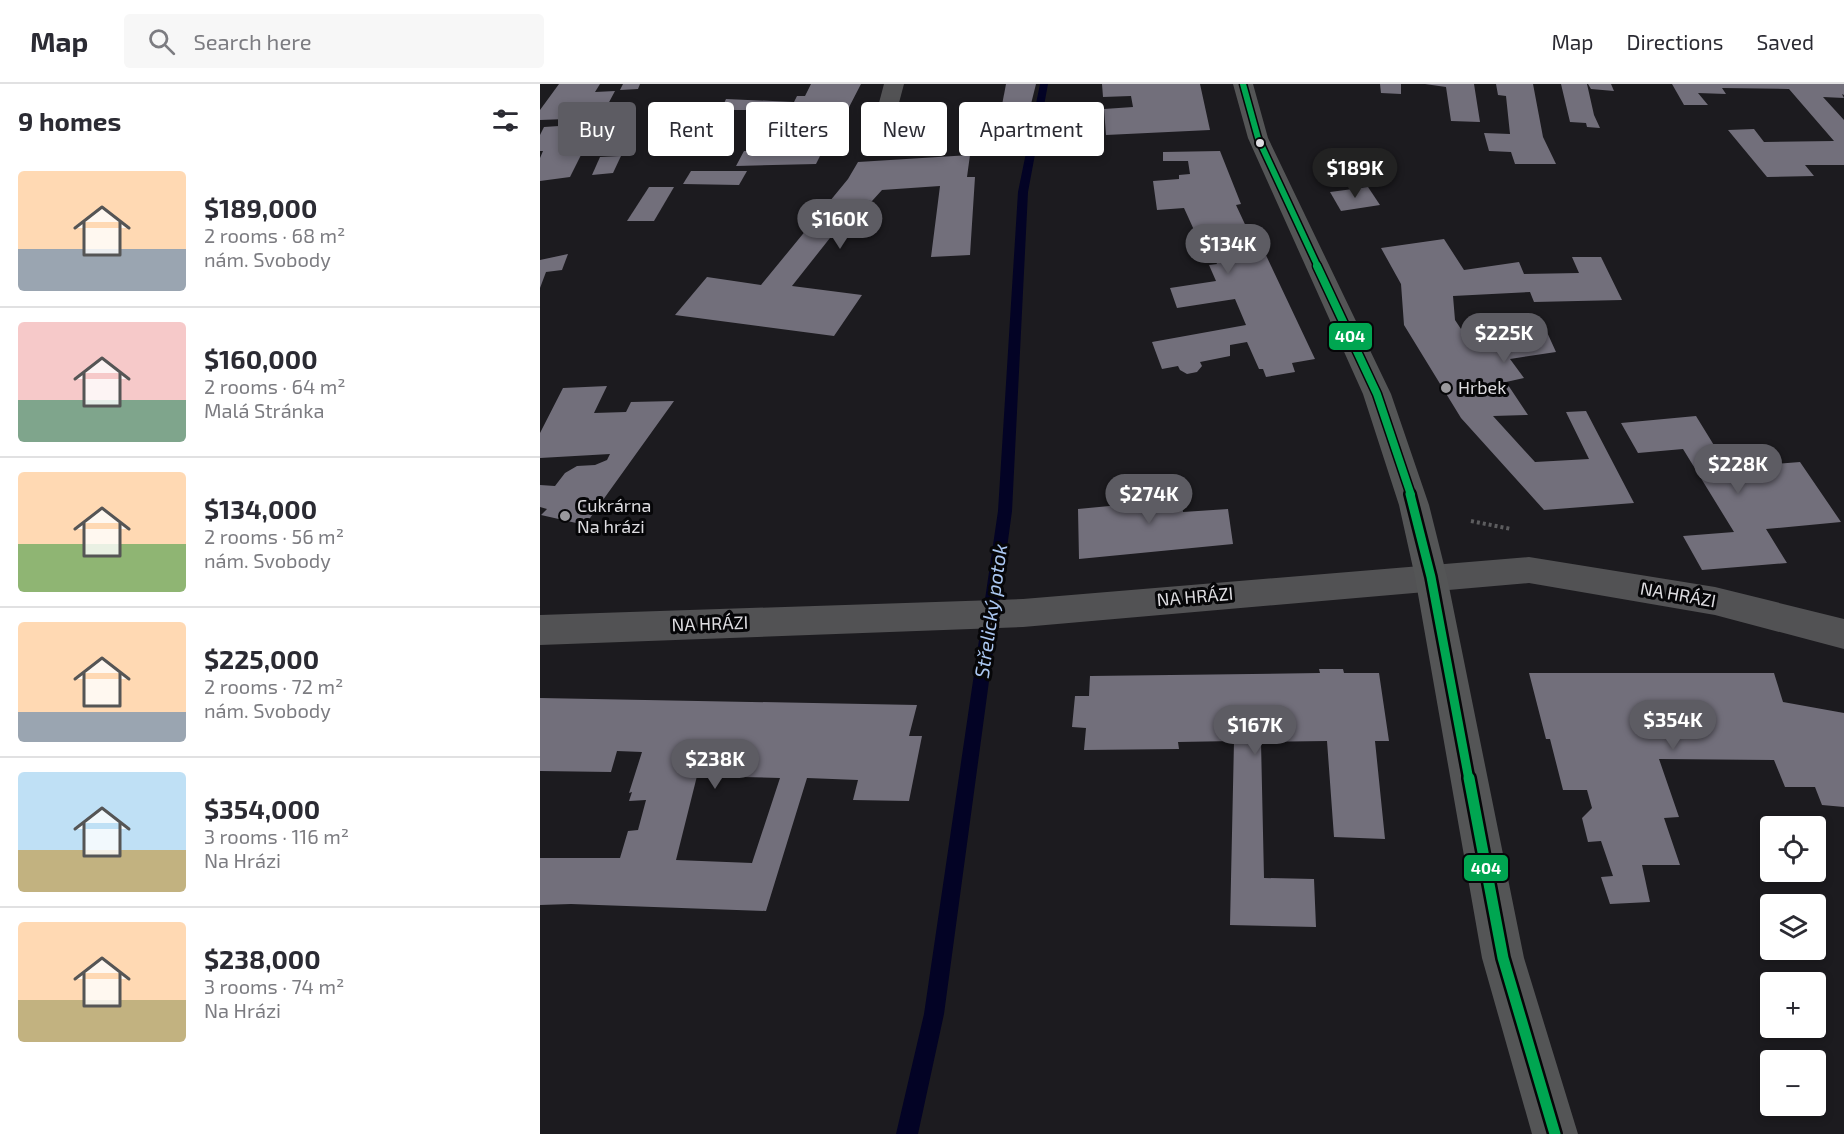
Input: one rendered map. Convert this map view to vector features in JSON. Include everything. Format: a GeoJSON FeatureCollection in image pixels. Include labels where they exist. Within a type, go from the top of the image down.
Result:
{"type":"FeatureCollection","features":[{"type":"Feature","properties":{"kind":"street"},"geometry":{"type":"LineString","coordinates":[[889,102],[894,84]]}},
{"type":"Feature","properties":{"kind":"street"},"geometry":{"type":"LineString","coordinates":[[1243,84],[1258,138],[1377,394],[1414,505],[1431,577],[1503,958],[1555,1134]]}},
{"type":"Feature","properties":{"kind":"street","name":"NA HRÁZI"},"geometry":{"type":"LineString","coordinates":[[540,630],[1023,613],[1529,570],[1714,601],[1844,634]]}},
{"type":"Feature","properties":{"kind":"building"},"geometry":{"type":"Polygon","coordinates":[[[559,84],[600,84],[595,92],[615,91],[609,102],[558,102],[558,119],[540,120],[540,110],[559,84]]]}},
{"type":"Feature","properties":{"kind":"building"},"geometry":{"type":"Polygon","coordinates":[[[623,84],[640,84],[638,89],[620,90],[623,84]]]}},
{"type":"Feature","properties":{"kind":"building"},"geometry":{"type":"Polygon","coordinates":[[[811,84],[861,84],[849,107],[849,102],[794,102],[797,96],[805,96],[811,84]]]}},
{"type":"Feature","properties":{"kind":"building"},"geometry":{"type":"Polygon","coordinates":[[[1006,84],[1036,84],[1032,102],[1003,102],[1006,84]]]}},
{"type":"Feature","properties":{"kind":"building"},"geometry":{"type":"Polygon","coordinates":[[[1102,84],[1200,84],[1210,130],[1106,135],[1104,109],[1133,107],[1131,96],[1103,97],[1102,84]]]}},
{"type":"Feature","properties":{"kind":"building"},"geometry":{"type":"Polygon","coordinates":[[[1380,84],[1401,84],[1401,94],[1381,93],[1380,84]]]}},
{"type":"Feature","properties":{"kind":"building"},"geometry":{"type":"Polygon","coordinates":[[[1425,84],[1474,84],[1480,122],[1451,121],[1446,87],[1425,84]]]}},
{"type":"Feature","properties":{"kind":"building"},"geometry":{"type":"Polygon","coordinates":[[[1496,84],[1533,84],[1543,137],[1556,164],[1515,164],[1511,152],[1489,151],[1484,133],[1510,134],[1506,96],[1498,95],[1496,84]]]}},
{"type":"Feature","properties":{"kind":"building"},"geometry":{"type":"Polygon","coordinates":[[[1561,84],[1587,84],[1594,115],[1600,128],[1587,127],[1586,123],[1570,122],[1561,84]]]}},
{"type":"Feature","properties":{"kind":"building"},"geometry":{"type":"Polygon","coordinates":[[[1588,84],[1611,84],[1614,91],[1591,89],[1588,84]]]}},
{"type":"Feature","properties":{"kind":"building"},"geometry":{"type":"Polygon","coordinates":[[[1672,84],[1844,84],[1844,95],[1842,94],[1844,98],[1823,97],[1844,120],[1844,165],[1805,165],[1814,176],[1767,177],[1728,130],[1754,129],[1764,142],[1834,141],[1789,89],[1722,88],[1726,94],[1698,93],[1708,105],[1684,105],[1672,84]]]}},
{"type":"Feature","properties":{"kind":"building"},"geometry":{"type":"Polygon","coordinates":[[[726,99],[794,102],[746,102],[746,110],[734,110],[734,102],[725,102],[726,99]]]}},
{"type":"Feature","properties":{"kind":"building"},"geometry":{"type":"Polygon","coordinates":[[[558,126],[558,156],[580,156],[570,177],[540,181],[540,158],[543,151],[540,151],[540,135],[544,127],[558,126]]]}},
{"type":"Feature","properties":{"kind":"building"},"geometry":{"type":"Polygon","coordinates":[[[746,151],[746,156],[820,156],[816,164],[736,166],[746,151]]]}},
{"type":"Feature","properties":{"kind":"building"},"geometry":{"type":"Polygon","coordinates":[[[1220,151],[1241,204],[1236,205],[1250,235],[1256,234],[1315,359],[1292,363],[1295,372],[1266,377],[1263,369],[1259,369],[1247,342],[1230,345],[1230,356],[1200,362],[1202,366],[1197,372],[1187,374],[1178,366],[1162,369],[1152,342],[1246,325],[1235,299],[1177,308],[1170,288],[1216,281],[1209,265],[1217,264],[1207,240],[1199,241],[1184,208],[1157,210],[1153,181],[1179,179],[1179,175],[1190,174],[1188,161],[1163,161],[1163,152],[1220,151]]]}},
{"type":"Feature","properties":{"kind":"building"},"geometry":{"type":"Polygon","coordinates":[[[621,156],[613,173],[592,175],[600,157],[621,156]]]}},
{"type":"Feature","properties":{"kind":"building"},"geometry":{"type":"Polygon","coordinates":[[[970,156],[967,177],[975,177],[970,255],[931,257],[940,186],[882,190],[872,201],[860,200],[792,286],[862,295],[834,336],[675,315],[707,277],[761,285],[848,179],[858,162],[970,156]]]}},
{"type":"Feature","properties":{"kind":"building"},"geometry":{"type":"Polygon","coordinates":[[[1344,162],[1355,180],[1325,184],[1316,166],[1344,162]]]}},
{"type":"Feature","properties":{"kind":"building"},"geometry":{"type":"Polygon","coordinates":[[[691,171],[747,171],[739,185],[683,184],[691,171]]]}},
{"type":"Feature","properties":{"kind":"building"},"geometry":{"type":"Polygon","coordinates":[[[649,187],[674,187],[654,221],[627,221],[649,187]]]}},
{"type":"Feature","properties":{"kind":"building"},"geometry":{"type":"Polygon","coordinates":[[[1368,187],[1380,205],[1341,211],[1330,192],[1368,187]]]}},
{"type":"Feature","properties":{"kind":"building"},"geometry":{"type":"Polygon","coordinates":[[[1444,239],[1464,270],[1519,262],[1524,274],[1579,273],[1572,257],[1601,257],[1622,300],[1534,302],[1530,292],[1453,296],[1455,320],[1471,344],[1546,330],[1556,352],[1510,359],[1524,378],[1506,382],[1528,415],[1493,416],[1535,462],[1589,459],[1566,412],[1586,411],[1634,503],[1544,510],[1461,418],[1404,325],[1401,284],[1381,248],[1444,239]]]}},
{"type":"Feature","properties":{"kind":"building"},"geometry":{"type":"Polygon","coordinates":[[[568,254],[562,270],[546,272],[540,288],[540,260],[568,254]]]}},
{"type":"Feature","properties":{"kind":"building"},"geometry":{"type":"Polygon","coordinates":[[[607,386],[594,413],[626,412],[631,402],[674,401],[585,525],[541,515],[547,509],[540,507],[540,485],[555,486],[565,473],[577,466],[595,465],[607,460],[610,454],[540,458],[540,433],[563,388],[607,386]]]}},
{"type":"Feature","properties":{"kind":"building"},"geometry":{"type":"Polygon","coordinates":[[[1696,416],[1728,468],[1800,462],[1841,522],[1766,529],[1787,563],[1702,570],[1683,536],[1734,532],[1683,449],[1638,453],[1621,423],[1696,416]]]}},
{"type":"Feature","properties":{"kind":"building"},"geometry":{"type":"Polygon","coordinates":[[[1118,479],[1181,494],[1183,512],[1228,509],[1233,544],[1079,559],[1078,509],[1120,505],[1118,479]]]}},
{"type":"Feature","properties":{"kind":"building"},"geometry":{"type":"Polygon","coordinates":[[[1319,669],[1343,669],[1344,673],[1379,673],[1389,741],[1375,741],[1385,839],[1334,837],[1327,741],[1261,742],[1264,878],[1314,879],[1316,927],[1230,925],[1234,741],[1178,742],[1179,749],[1084,750],[1086,728],[1072,727],[1075,696],[1089,696],[1090,676],[1320,673],[1319,669]]]}},
{"type":"Feature","properties":{"kind":"building"},"geometry":{"type":"Polygon","coordinates":[[[1529,673],[1774,673],[1783,702],[1844,713],[1844,807],[1822,805],[1815,787],[1785,787],[1774,760],[1659,759],[1679,817],[1664,818],[1680,865],[1642,865],[1650,902],[1610,904],[1601,877],[1613,876],[1601,841],[1588,842],[1582,818],[1592,808],[1587,790],[1563,790],[1550,739],[1546,739],[1529,673]]]}},
{"type":"Feature","properties":{"kind":"building"},"geometry":{"type":"Polygon","coordinates":[[[540,698],[917,705],[909,736],[922,736],[909,801],[853,800],[858,780],[807,778],[766,911],[571,904],[540,905],[540,858],[620,858],[628,831],[638,830],[646,800],[629,801],[632,792],[629,793],[642,752],[617,751],[611,772],[540,771],[540,698]],[[697,776],[676,860],[752,863],[780,778],[697,776]]]}},
{"type":"Feature","properties":{"kind":"waterway","name":"Střelický potok"},"geometry":{"type":"LineString","coordinates":[[907,1134],[934,1014],[1005,511],[1023,192],[1044,84]]}},
{"type":"Feature","properties":{"kind":"transit line","name":"404"},"geometry":{"type":"LineString","coordinates":[[1243,84],[1258,138],[1377,394],[1414,505],[1431,577],[1503,958],[1555,1134]]}},
{"type":"Feature","properties":{"kind":"place","name":"Hrbek"},"geometry":{"type":"Point","coordinates":[1446,388]}},
{"type":"Feature","properties":{"kind":"place","name":"Cukrárna Na hrázi"},"geometry":{"type":"Point","coordinates":[565,516]}}]}
